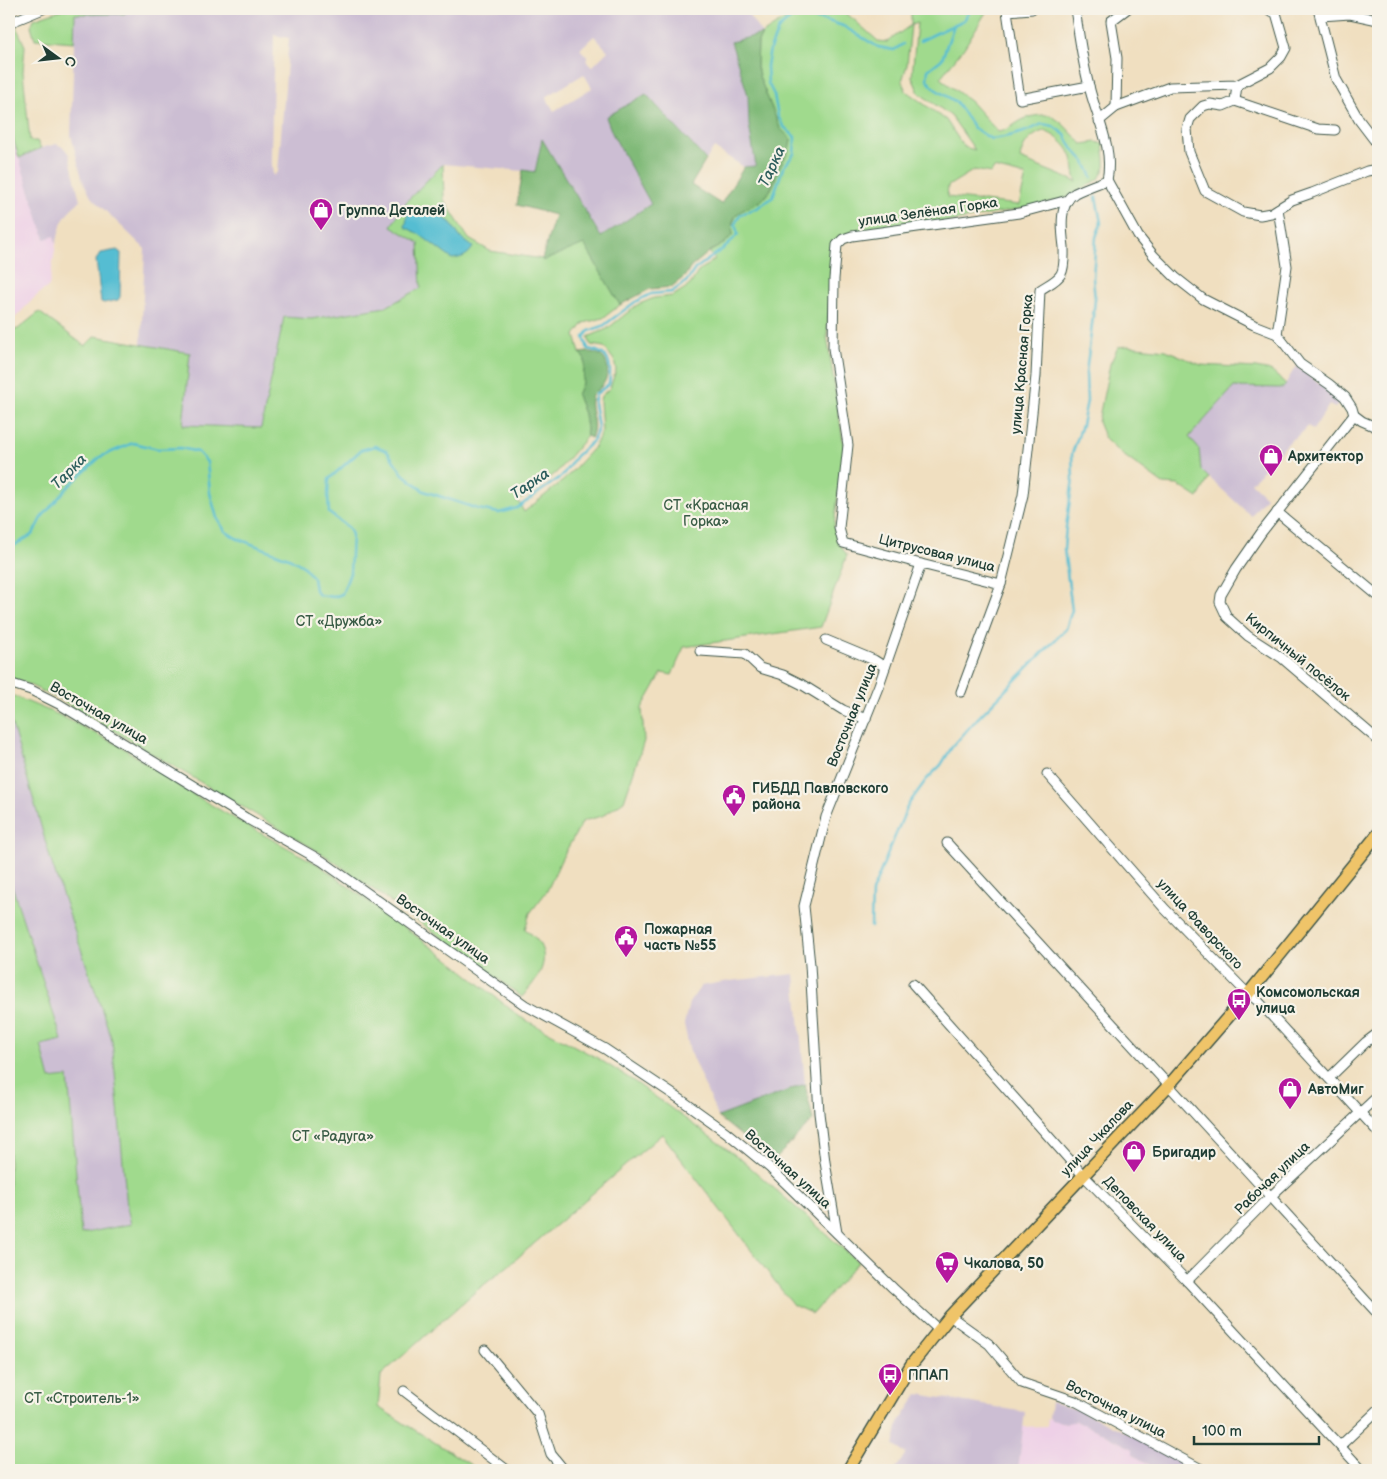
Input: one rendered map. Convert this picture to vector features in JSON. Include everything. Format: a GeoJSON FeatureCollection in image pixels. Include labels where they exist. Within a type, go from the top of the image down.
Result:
{"type":"FeatureCollection","features":[{"type":"Feature","properties":{"kind":"main road","name":"улица Чкалова"},"geometry":{"type":"LineString","coordinates":[[848,1470],[911,1365],[950,1316],[1168,1085],[1250,993],[1378,834]]}},
{"type":"Feature","properties":{"kind":"street"},"geometry":{"type":"LineString","coordinates":[[9,23],[43,9]]}},
{"type":"Feature","properties":{"kind":"street"},"geometry":{"type":"LineString","coordinates":[[1032,9],[1007,12],[1020,99],[1089,86]]}},
{"type":"Feature","properties":{"kind":"street"},"geometry":{"type":"LineString","coordinates":[[1075,9],[1089,86],[1108,147],[1110,167],[1107,180],[1138,236],[1154,256],[1175,277],[1202,299],[1276,334],[1300,364],[1345,397],[1354,415],[1378,428]]}},
{"type":"Feature","properties":{"kind":"street"},"geometry":{"type":"LineString","coordinates":[[1116,107],[1117,58],[1111,21],[1127,9]]}},
{"type":"Feature","properties":{"kind":"street"},"geometry":{"type":"LineString","coordinates":[[1099,121],[1116,107],[1170,87],[1237,85],[1270,68],[1281,57],[1286,48],[1276,14],[1266,9]]}},
{"type":"Feature","properties":{"kind":"street"},"geometry":{"type":"LineString","coordinates":[[1378,20],[1350,14],[1320,13],[1336,79],[1359,120],[1378,145]]}},
{"type":"Feature","properties":{"kind":"street"},"geometry":{"type":"LineString","coordinates":[[1235,101],[1237,85]]}},
{"type":"Feature","properties":{"kind":"street"},"geometry":{"type":"LineString","coordinates":[[1335,130],[1318,129],[1235,101],[1223,106],[1210,104],[1203,106],[1190,120],[1187,130],[1189,152],[1205,191],[1242,212],[1260,215],[1272,213],[1292,200],[1312,194],[1367,171],[1378,169]]}},
{"type":"Feature","properties":{"kind":"street"},"geometry":{"type":"LineString","coordinates":[[1068,200],[1074,194],[1107,180]]}},
{"type":"Feature","properties":{"kind":"street","name":"улица Зелёная Горка"},"geometry":{"type":"LineString","coordinates":[[843,543],[839,528],[848,445],[833,348],[834,279],[837,245],[843,239],[852,236],[1019,213],[1068,200]]}},
{"type":"Feature","properties":{"kind":"street","name":"улица Красная Горка"},"geometry":{"type":"LineString","coordinates":[[1001,584],[1023,495],[1036,376],[1040,290],[1058,279],[1063,272],[1062,224],[1068,200]]}},
{"type":"Feature","properties":{"kind":"street"},"geometry":{"type":"LineString","coordinates":[[1276,334],[1287,266],[1278,209]]}},
{"type":"Feature","properties":{"kind":"street","name":"Кирпичный посёлок"},"geometry":{"type":"LineString","coordinates":[[1354,415],[1277,512],[1236,568],[1221,595],[1222,608],[1227,617],[1248,636],[1282,658],[1378,740]]}},
{"type":"Feature","properties":{"kind":"street"},"geometry":{"type":"LineString","coordinates":[[1277,512],[1377,595]]}},
{"type":"Feature","properties":{"kind":"street","name":"Цитрусовая улица"},"geometry":{"type":"LineString","coordinates":[[843,543],[1001,584],[961,692]]}},
{"type":"Feature","properties":{"kind":"street","name":"Восточная улица"},"geometry":{"type":"LineString","coordinates":[[837,1233],[820,1123],[810,964],[804,906],[826,817],[886,667],[921,564]]}},
{"type":"Feature","properties":{"kind":"street"},"geometry":{"type":"LineString","coordinates":[[826,640],[886,667]]}},
{"type":"Feature","properties":{"kind":"street"},"geometry":{"type":"LineString","coordinates":[[700,651],[745,654],[760,668],[783,675],[843,710],[866,719]]}},
{"type":"Feature","properties":{"kind":"street","name":"Восточная улица"},"geometry":{"type":"LineString","coordinates":[[9,683],[32,690],[60,704],[253,822],[322,861],[525,1005],[605,1049],[680,1099],[726,1132],[770,1168],[939,1330]]}},
{"type":"Feature","properties":{"kind":"street","name":"улица Фаворского"},"geometry":{"type":"LineString","coordinates":[[1047,774],[1165,909],[1244,990],[1260,1002],[1378,1132]]}},
{"type":"Feature","properties":{"kind":"street"},"geometry":{"type":"LineString","coordinates":[[947,843],[1378,1314]]}},
{"type":"Feature","properties":{"kind":"street","name":"Деповская улица"},"geometry":{"type":"LineString","coordinates":[[913,984],[1083,1175],[1187,1281],[1362,1470]]}},
{"type":"Feature","properties":{"kind":"street"},"geometry":{"type":"LineString","coordinates":[[1329,1078],[1378,1033]]}},
{"type":"Feature","properties":{"kind":"street","name":"Рабочая улица"},"geometry":{"type":"LineString","coordinates":[[1187,1281],[1270,1197],[1378,1096]]}},
{"type":"Feature","properties":{"kind":"street","name":"Восточная улица"},"geometry":{"type":"LineString","coordinates":[[950,1316],[989,1344],[1022,1383],[1075,1401],[1203,1470]]}},
{"type":"Feature","properties":{"kind":"street"},"geometry":{"type":"LineString","coordinates":[[486,1350],[538,1414],[551,1454],[564,1470]]}},
{"type":"Feature","properties":{"kind":"street"},"geometry":{"type":"LineString","coordinates":[[404,1391],[507,1470]]}},
{"type":"Feature","properties":{"kind":"street"},"geometry":{"type":"LineString","coordinates":[[1340,1446],[1378,1410]]}},
{"type":"Feature","properties":{"kind":"shaded area"},"geometry":{"type":"Polygon","coordinates":[[[125,9],[744,9],[762,34],[731,43],[748,95],[749,125],[756,166],[744,167],[714,148],[706,160],[646,94],[612,133],[651,204],[601,237],[542,140],[535,172],[443,164],[419,243],[421,288],[386,307],[311,319],[284,317],[262,428],[183,425],[190,353],[141,345],[145,249],[91,197],[82,178],[71,135],[75,14],[125,14],[125,9]],[[274,35],[271,154],[273,176],[278,172],[289,38],[274,35]],[[594,36],[580,49],[588,58],[586,60],[592,67],[608,51],[594,36]],[[584,74],[546,97],[554,111],[592,88],[584,74]]]}},
{"type":"Feature","properties":{"kind":"shaded area"},"geometry":{"type":"Polygon","coordinates":[[[9,125],[45,238],[54,236],[56,244],[49,286],[34,298],[16,317],[9,321],[9,125]]]}},
{"type":"Feature","properties":{"kind":"shaded area"},"geometry":{"type":"Polygon","coordinates":[[[57,144],[69,154],[80,201],[71,209],[62,222],[56,244],[54,236],[45,239],[19,158],[41,148],[57,144]]]}},
{"type":"Feature","properties":{"kind":"shaded area"},"geometry":{"type":"Polygon","coordinates":[[[1296,366],[1342,400],[1335,408],[1329,405],[1313,430],[1308,426],[1293,438],[1251,483],[1266,497],[1251,516],[1201,470],[1199,449],[1188,438],[1234,387],[1283,388],[1296,366]]]}},
{"type":"Feature","properties":{"kind":"shaded area"},"geometry":{"type":"Polygon","coordinates":[[[9,714],[51,861],[112,1040],[127,1207],[132,1224],[81,1234],[68,1077],[50,1080],[41,1044],[62,1039],[9,877],[9,714]]]}},
{"type":"Feature","properties":{"kind":"shaded area"},"geometry":{"type":"Polygon","coordinates":[[[795,974],[805,1084],[718,1117],[690,1052],[684,1024],[689,1003],[701,986],[795,974]]]}},
{"type":"Feature","properties":{"kind":"shaded area"},"geometry":{"type":"Polygon","coordinates":[[[918,1394],[1025,1412],[1018,1470],[895,1470],[906,1453],[894,1446],[899,1423],[918,1394]]]}},
{"type":"Feature","properties":{"kind":"shaded area"},"geometry":{"type":"Polygon","coordinates":[[[1051,1402],[1079,1410],[1144,1441],[1196,1470],[1159,1470],[1133,1455],[1133,1449],[1076,1420],[1067,1423],[1051,1420],[1049,1417],[1051,1402]]]}},
{"type":"Feature","properties":{"kind":"shaded area"},"geometry":{"type":"Polygon","coordinates":[[[1048,1417],[1051,1420],[1067,1423],[1076,1420],[1133,1449],[1133,1455],[1159,1470],[1018,1470],[1023,1427],[1047,1426],[1048,1417]]]}},
{"type":"Feature","properties":{"kind":"green space"},"geometry":{"type":"Polygon","coordinates":[[[63,9],[125,9],[125,14],[75,14],[74,42],[35,39],[31,26],[34,19],[63,9]]]}},
{"type":"Feature","properties":{"kind":"green space"},"geometry":{"type":"Polygon","coordinates":[[[817,9],[822,15],[839,10],[852,18],[878,41],[887,42],[911,25],[911,9],[988,9],[964,48],[940,78],[971,102],[998,132],[1025,118],[1050,115],[1062,123],[1082,144],[1096,142],[1103,144],[1105,167],[1099,179],[1066,198],[1021,209],[833,243],[827,336],[844,448],[834,526],[837,541],[847,555],[821,627],[684,647],[672,675],[662,673],[642,708],[644,741],[624,801],[602,816],[583,821],[562,858],[547,891],[530,913],[525,929],[536,939],[542,948],[543,963],[537,977],[522,997],[476,962],[326,856],[61,700],[23,682],[9,680],[9,331],[18,329],[39,312],[85,346],[95,336],[190,353],[183,425],[261,428],[284,317],[311,319],[386,307],[421,288],[419,243],[391,226],[407,201],[443,164],[444,200],[469,239],[490,251],[542,259],[543,261],[584,243],[620,305],[603,318],[584,323],[575,335],[580,353],[585,360],[583,381],[577,395],[584,414],[587,436],[556,473],[518,501],[524,512],[564,480],[595,446],[602,431],[601,396],[610,388],[616,370],[614,360],[604,347],[591,345],[588,337],[607,329],[637,305],[654,298],[673,296],[690,285],[698,272],[715,259],[709,252],[725,243],[737,213],[753,205],[771,190],[778,170],[788,152],[791,139],[780,128],[760,79],[757,67],[758,42],[762,34],[794,13],[817,9]],[[917,23],[911,25],[907,65],[902,81],[906,91],[946,120],[964,147],[975,150],[951,116],[919,93],[912,77],[917,23]],[[1043,131],[1025,145],[1020,159],[1077,182],[1072,157],[1066,147],[1058,138],[1048,133],[1043,131]],[[994,168],[991,173],[974,170],[948,186],[947,197],[1019,205],[1026,176],[994,168]]]}},
{"type":"Feature","properties":{"kind":"green space"},"geometry":{"type":"Polygon","coordinates":[[[16,26],[25,46],[23,72],[30,141],[37,141],[41,148],[19,158],[9,125],[9,29],[16,26]]]}},
{"type":"Feature","properties":{"kind":"green space"},"geometry":{"type":"Polygon","coordinates":[[[762,34],[758,42],[757,67],[760,79],[780,128],[791,139],[790,145],[768,193],[754,205],[742,210],[734,218],[732,225],[733,234],[725,243],[709,252],[671,287],[650,289],[620,305],[584,244],[543,261],[555,215],[517,205],[523,170],[535,172],[542,139],[601,237],[651,204],[612,133],[606,117],[646,94],[706,160],[691,185],[721,204],[744,167],[756,166],[749,125],[748,95],[731,42],[762,34]]]}},
{"type":"Feature","properties":{"kind":"green space"},"geometry":{"type":"Polygon","coordinates":[[[1127,346],[1166,350],[1201,365],[1256,368],[1271,371],[1286,384],[1283,388],[1234,387],[1189,437],[1199,449],[1201,470],[1209,478],[1198,498],[1178,485],[1163,484],[1119,452],[1105,439],[1098,422],[1110,364],[1118,347],[1127,346]]]}},
{"type":"Feature","properties":{"kind":"green space"},"geometry":{"type":"Polygon","coordinates":[[[593,352],[604,358],[608,370],[604,383],[591,399],[594,428],[591,438],[587,436],[584,414],[577,395],[583,381],[585,360],[580,353],[593,352]]]}},
{"type":"Feature","properties":{"kind":"green space","name":"СТ «Радуга»"},"geometry":{"type":"Polygon","coordinates":[[[9,694],[59,715],[122,747],[179,786],[319,865],[456,965],[520,1017],[599,1059],[635,1082],[742,1160],[858,1262],[813,1314],[793,1305],[662,1134],[508,1266],[476,1291],[381,1375],[378,1407],[479,1470],[9,1470],[9,877],[62,1040],[41,1045],[50,1079],[68,1077],[81,1234],[131,1224],[127,1207],[112,1040],[51,861],[9,714],[9,694]]]}},
{"type":"Feature","properties":{"kind":"green space"},"geometry":{"type":"Polygon","coordinates":[[[805,1084],[813,1120],[773,1161],[718,1117],[805,1084]]]}},
{"type":"Feature","properties":{"kind":"water"},"geometry":{"type":"Polygon","coordinates":[[[418,208],[439,215],[450,222],[460,237],[473,247],[469,253],[452,259],[419,234],[405,227],[408,214],[418,208]]]}},
{"type":"Feature","properties":{"kind":"water"},"geometry":{"type":"Polygon","coordinates":[[[117,250],[121,253],[120,297],[118,300],[104,303],[101,302],[96,260],[101,253],[117,250]]]}},
{"type":"Feature","properties":{"kind":"waterway","name":"Тарка"},"geometry":{"type":"LineString","coordinates":[[920,41],[964,20],[971,9]]}},
{"type":"Feature","properties":{"kind":"waterway","name":"Тарка"},"geometry":{"type":"LineString","coordinates":[[9,549],[33,534],[41,518],[67,488],[100,457],[133,443],[158,449],[181,448],[198,452],[207,462],[210,493],[217,518],[225,531],[236,538],[291,559],[303,566],[313,578],[315,590],[319,595],[334,597],[342,594],[350,573],[352,535],[349,528],[329,513],[329,479],[361,450],[375,446],[387,451],[403,474],[424,491],[478,509],[499,513],[517,508],[562,476],[576,456],[593,441],[598,428],[594,403],[596,394],[609,384],[610,371],[608,360],[605,356],[588,349],[584,337],[589,331],[603,326],[635,302],[651,294],[672,292],[687,281],[695,269],[727,246],[738,234],[735,224],[740,215],[757,208],[773,197],[783,168],[794,154],[795,137],[783,126],[778,116],[774,95],[768,83],[767,66],[770,49],[779,28],[792,18],[803,16],[843,26],[878,47],[894,50],[903,44]]}},
{"type":"Feature","properties":{"kind":"waterway"},"geometry":{"type":"LineString","coordinates":[[954,25],[942,59],[928,70],[927,80],[935,89],[956,102],[974,128],[991,139],[1017,134],[1042,124],[1053,126],[1065,135],[1072,148],[1085,162],[1092,177]]}},
{"type":"Feature","properties":{"kind":"waterway"},"geometry":{"type":"LineString","coordinates":[[871,927],[872,892],[908,805],[926,780],[941,765],[952,747],[977,719],[1066,629],[1072,610],[1064,549],[1073,479],[1072,454],[1082,425],[1087,401],[1086,373],[1095,300],[1093,278],[1096,237],[1101,223],[1096,197]]}},
{"type":"Feature","properties":{"kind":"place","name":"Группа Деталей"},"geometry":{"type":"Point","coordinates":[321,231]}},
{"type":"Feature","properties":{"kind":"place","name":"Архитектор"},"geometry":{"type":"Point","coordinates":[1271,477]}},
{"type":"Feature","properties":{"kind":"place","name":"ГИБДД Павловского района"},"geometry":{"type":"Point","coordinates":[734,817]}},
{"type":"Feature","properties":{"kind":"place","name":"Пожарная часть №55"},"geometry":{"type":"Point","coordinates":[626,958]}},
{"type":"Feature","properties":{"kind":"place","name":"Комсомольская улица"},"geometry":{"type":"Point","coordinates":[1239,1021]}},
{"type":"Feature","properties":{"kind":"place","name":"АвтоМиг"},"geometry":{"type":"Point","coordinates":[1290,1110]}},
{"type":"Feature","properties":{"kind":"place","name":"Бригадир"},"geometry":{"type":"Point","coordinates":[1134,1173]}},
{"type":"Feature","properties":{"kind":"place","name":"Чкалова, 50"},"geometry":{"type":"Point","coordinates":[947,1284]}},
{"type":"Feature","properties":{"kind":"place","name":"ППАП"},"geometry":{"type":"Point","coordinates":[890,1396]}},
{"type":"Feature","properties":{"kind":"park label","name":"СТ «Красная Горка»"},"geometry":{"type":"Point","coordinates":[706,514]}},
{"type":"Feature","properties":{"kind":"park label","name":"СТ «Дружба»"},"geometry":{"type":"Point","coordinates":[339,621]}},
{"type":"Feature","properties":{"kind":"park label","name":"СТ «Строитель-1»"},"geometry":{"type":"Point","coordinates":[82,1398]}}]}
